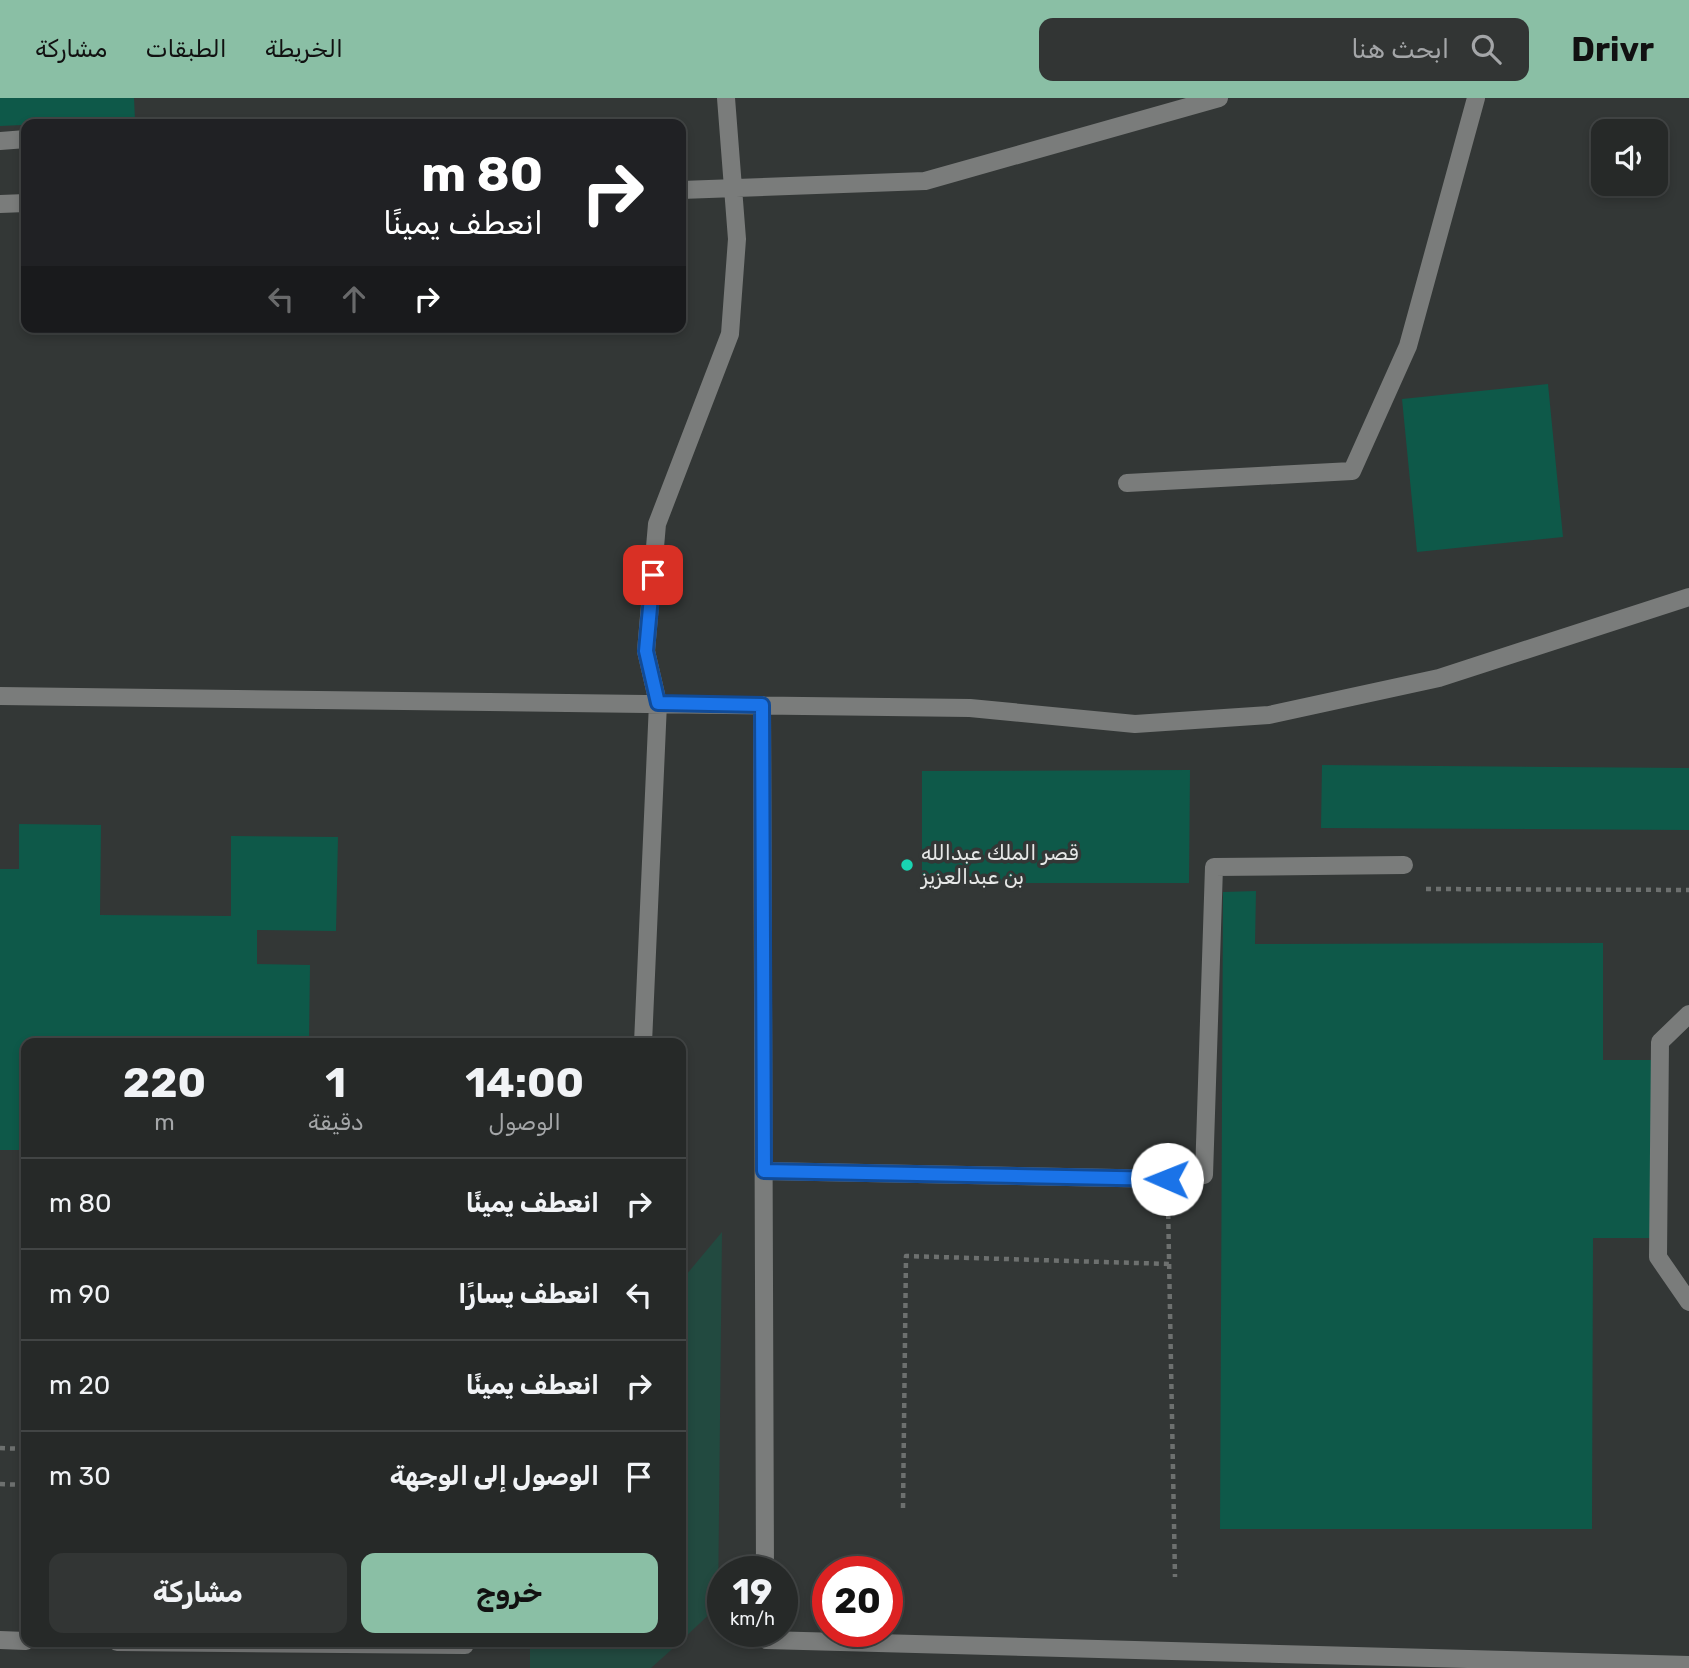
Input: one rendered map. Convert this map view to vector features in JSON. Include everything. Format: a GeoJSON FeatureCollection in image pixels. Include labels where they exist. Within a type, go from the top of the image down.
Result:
{"type":"FeatureCollection","features":[{"type":"Feature","properties":{"kind":"lane"},"geometry":{"type":"LineString","coordinates":[[643,1038],[658,703],[646,651],[657,524],[730,334],[737,239],[726,98]]}},
{"type":"Feature","properties":{"kind":"lane"},"geometry":{"type":"LineString","coordinates":[[686,190],[925,181],[1219,98]]}},
{"type":"Feature","properties":{"kind":"lane"},"geometry":{"type":"LineString","coordinates":[[1127,483],[1352,471],[1408,346],[1476,98]]}},
{"type":"Feature","properties":{"kind":"lane"},"geometry":{"type":"LineString","coordinates":[[0,141],[21,139]]}},
{"type":"Feature","properties":{"kind":"lane"},"geometry":{"type":"LineString","coordinates":[[0,204],[21,203]]}},
{"type":"Feature","properties":{"kind":"lane"},"geometry":{"type":"LineString","coordinates":[[0,696],[970,708],[1135,724],[1269,715],[1438,678],[1689,597]]}},
{"type":"Feature","properties":{"kind":"lane"},"geometry":{"type":"LineString","coordinates":[[762,705],[765,1556]]}},
{"type":"Feature","properties":{"kind":"lane"},"geometry":{"type":"LineString","coordinates":[[764,1171],[1167,1179],[1204,1175],[1214,867],[1404,865]]}},
{"type":"Feature","properties":{"kind":"lane"},"geometry":{"type":"LineString","coordinates":[[1689,1014],[1660,1042],[1658,1257],[1689,1302]]}},
{"type":"Feature","properties":{"kind":"lane"},"geometry":{"type":"LineString","coordinates":[[0,1640],[21,1640]]}},
{"type":"Feature","properties":{"kind":"lane"},"geometry":{"type":"LineString","coordinates":[[798,1641],[1689,1665]]}},
{"type":"Feature","properties":{"kind":"path"},"geometry":{"type":"LineString","coordinates":[[1426,889],[1689,890]]}},
{"type":"Feature","properties":{"kind":"path"},"geometry":{"type":"LineString","coordinates":[[1167,1179],[1175,1577]]}},
{"type":"Feature","properties":{"kind":"path"},"geometry":{"type":"LineString","coordinates":[[903,1508],[906,1256],[1170,1264]]}},
{"type":"Feature","properties":{"kind":"path"},"geometry":{"type":"LineString","coordinates":[[0,1448],[21,1449]]}},
{"type":"Feature","properties":{"kind":"path"},"geometry":{"type":"LineString","coordinates":[[0,1484],[21,1485]]}},
{"type":"Feature","properties":{"kind":"green space"},"geometry":{"type":"Polygon","coordinates":[[[722,1232],[719,1556],[707,1556],[707,1616],[686,1636],[686,1275],[722,1232]]]}},
{"type":"Feature","properties":{"kind":"green space"},"geometry":{"type":"Polygon","coordinates":[[[530,1647],[674,1647],[651,1668],[530,1668],[530,1647]]]}},
{"type":"Feature","properties":{"kind":"building"},"geometry":{"type":"Polygon","coordinates":[[[0,98],[134,98],[135,119],[21,119],[21,125],[0,126],[0,98]]]}},
{"type":"Feature","properties":{"kind":"building"},"geometry":{"type":"Polygon","coordinates":[[[1548,384],[1563,537],[1417,552],[1402,399],[1548,384]]]}},
{"type":"Feature","properties":{"kind":"building"},"geometry":{"type":"Polygon","coordinates":[[[1322,765],[1689,768],[1689,830],[1321,828],[1322,765]]]}},
{"type":"Feature","properties":{"kind":"building"},"geometry":{"type":"Polygon","coordinates":[[[1190,770],[1189,883],[922,883],[922,771],[1190,770]]]}},
{"type":"Feature","properties":{"kind":"building"},"geometry":{"type":"Polygon","coordinates":[[[19,824],[101,825],[100,915],[231,916],[231,836],[338,837],[336,931],[257,930],[257,964],[310,965],[309,1038],[21,1038],[21,1150],[0,1150],[0,869],[19,869],[19,824]]]}},
{"type":"Feature","properties":{"kind":"building"},"geometry":{"type":"Polygon","coordinates":[[[1256,891],[1255,944],[1603,943],[1603,1060],[1656,1060],[1656,1238],[1593,1238],[1592,1529],[1220,1529],[1223,892],[1256,891]]]}},
{"type":"Feature","properties":{"kind":"place","name":"قصر الملك عبدالله بن عبدالعزيز"},"geometry":{"type":"Point","coordinates":[907,865]}},
{"type":"Feature","properties":{"kind":"route"},"geometry":{"type":"LineString","coordinates":[[653,575],[646,651],[658,703],[762,705],[764,1171],[1167,1179]]}}]}
